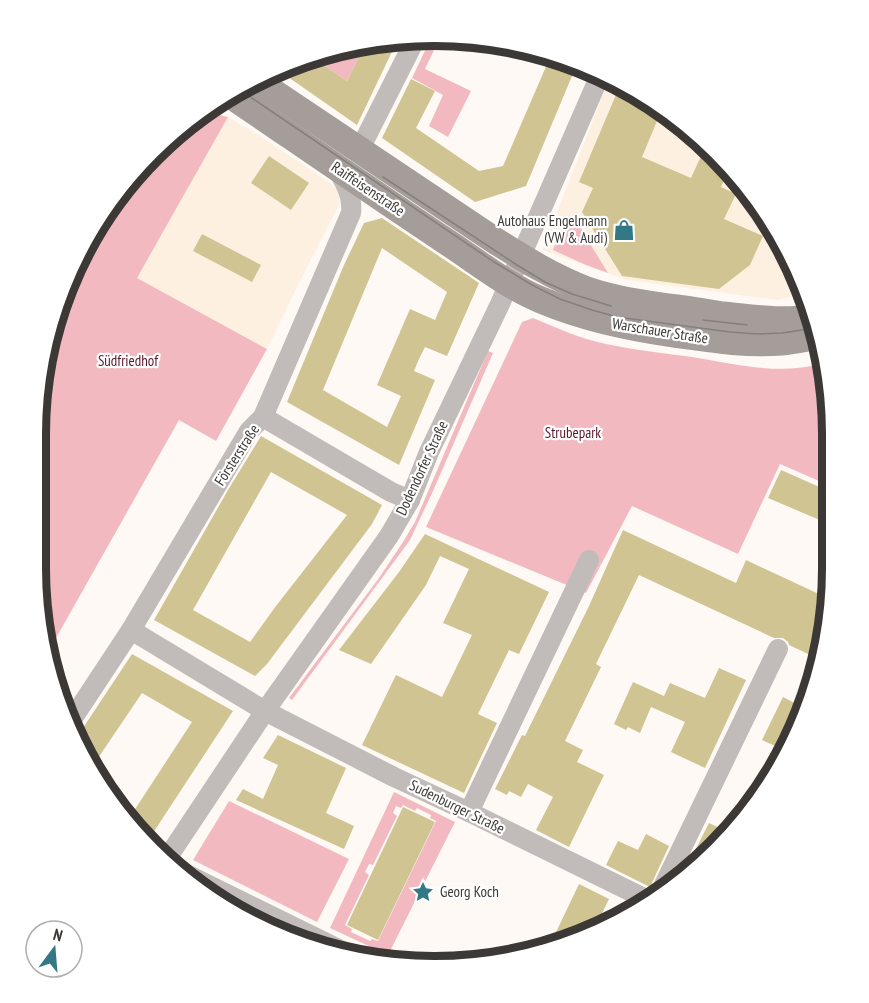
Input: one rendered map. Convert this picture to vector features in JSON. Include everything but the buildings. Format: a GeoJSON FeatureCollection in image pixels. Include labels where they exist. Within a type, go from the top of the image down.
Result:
{"type":"FeatureCollection","features":[{"type":"Feature","properties":{"kind":"main road","name":"Raiffeisenstraße"},"geometry":{"type":"LineString","coordinates":[[264,86],[358,149],[515,271]]}},
{"type":"Feature","properties":{"kind":"main road","name":"Raiffeisenstraße"},"geometry":{"type":"LineString","coordinates":[[238,100],[336,168],[515,271]]}},
{"type":"Feature","properties":{"kind":"main road"},"geometry":{"type":"LineString","coordinates":[[298,142],[335,153],[515,271]]}},
{"type":"Feature","properties":{"kind":"main road","name":"Warschauer Straße"},"geometry":{"type":"LineString","coordinates":[[515,271],[549,273],[589,291],[625,300],[777,321],[804,318]]}},
{"type":"Feature","properties":{"kind":"main road","name":"Warschauer Straße"},"geometry":{"type":"LineString","coordinates":[[515,271],[539,299],[592,318],[627,327],[728,342],[783,342],[810,337]]}},
{"type":"Feature","properties":{"kind":"street"},"geometry":{"type":"LineString","coordinates":[[358,149],[412,47]]}},
{"type":"Feature","properties":{"kind":"street","name":"Dodendorfer Straße"},"geometry":{"type":"LineString","coordinates":[[171,853],[265,711],[389,536],[410,500],[429,452],[515,271],[597,83]]}},
{"type":"Feature","properties":{"kind":"street","name":"Försterstraße"},"geometry":{"type":"LineString","coordinates":[[75,715],[131,630],[249,431],[263,417],[351,213],[349,191],[336,168]]}},
{"type":"Feature","properties":{"kind":"street"},"geometry":{"type":"LineString","coordinates":[[263,417],[392,492],[410,500]]}},
{"type":"Feature","properties":{"kind":"street"},"geometry":{"type":"LineString","coordinates":[[469,812],[589,560]]}},
{"type":"Feature","properties":{"kind":"street","name":"Sudenburger Straße"},"geometry":{"type":"LineString","coordinates":[[131,630],[265,711],[640,897]]}},
{"type":"Feature","properties":{"kind":"street"},"geometry":{"type":"LineString","coordinates":[[667,879],[778,649]]}},
{"type":"Feature","properties":{"kind":"street"},"geometry":{"type":"LineString","coordinates":[[215,888],[315,938]]}},
{"type":"Feature","properties":{"kind":"shaded area"},"geometry":{"type":"Polygon","coordinates":[[[606,87],[650,112],[709,160],[757,219],[771,241],[797,295],[778,300],[628,280],[542,250],[606,87]]]}},
{"type":"Feature","properties":{"kind":"shaded area"},"geometry":{"type":"Polygon","coordinates":[[[228,117],[332,184],[338,192],[340,203],[267,349],[137,278],[228,117]]]}},
{"type":"Feature","properties":{"kind":"green space"},"geometry":{"type":"Polygon","coordinates":[[[427,46],[436,46],[425,69],[471,91],[448,137],[429,126],[443,95],[412,78],[427,46]]]}},
{"type":"Feature","properties":{"kind":"green space"},"geometry":{"type":"Polygon","coordinates":[[[361,54],[347,81],[321,64],[361,54]]]}},
{"type":"Feature","properties":{"kind":"green space"},"geometry":{"type":"Polygon","coordinates":[[[510,54],[528,58],[527,62],[510,54]]]}},
{"type":"Feature","properties":{"kind":"green space","name":"Südfriedhof"},"geometry":{"type":"Polygon","coordinates":[[[216,114],[228,117],[137,278],[267,349],[216,441],[179,420],[54,642],[46,568],[47,409],[54,359],[67,310],[98,240],[127,198],[160,160],[216,114]]]}},
{"type":"Feature","properties":{"kind":"green space"},"geometry":{"type":"Polygon","coordinates":[[[567,216],[575,219],[608,273],[553,250],[567,216]]]}},
{"type":"Feature","properties":{"kind":"green space","name":"Strubepark"},"geometry":{"type":"Polygon","coordinates":[[[533,318],[569,333],[606,344],[757,368],[790,369],[816,365],[822,409],[822,482],[780,464],[738,554],[632,506],[586,593],[426,527],[522,322],[533,318]]]}},
{"type":"Feature","properties":{"kind":"green space"},"geometry":{"type":"Polygon","coordinates":[[[488,351],[493,353],[410,540],[292,700],[289,698],[379,578],[415,522],[488,351]]]}},
{"type":"Feature","properties":{"kind":"green space"},"geometry":{"type":"Polygon","coordinates":[[[394,792],[455,822],[389,954],[330,928],[394,792]],[[403,805],[401,808],[396,806],[393,813],[397,816],[373,865],[369,864],[365,872],[369,875],[345,925],[352,929],[351,932],[370,941],[372,939],[378,941],[436,821],[430,818],[431,815],[417,808],[415,811],[403,805]]]}},
{"type":"Feature","properties":{"kind":"green space"},"geometry":{"type":"Polygon","coordinates":[[[229,801],[349,859],[317,922],[193,860],[229,801]]]}},
{"type":"Feature","properties":{"kind":"tram line"},"geometry":{"type":"LineString","coordinates":[[247,95],[494,262],[560,299],[617,317],[730,332],[757,334],[808,329]]}},
{"type":"Feature","properties":{"kind":"tram line"},"geometry":{"type":"LineString","coordinates":[[383,177],[545,282],[572,294],[611,306]]}},
{"type":"Feature","properties":{"kind":"tram line"},"geometry":{"type":"LineString","coordinates":[[703,320],[747,325]]}},
{"type":"Feature","properties":{"kind":"place","name":"Autohaus Engelmann (VW & Audi)"},"geometry":{"type":"Point","coordinates":[624,230]}},
{"type":"Feature","properties":{"kind":"place","name":"Georg Koch"},"geometry":{"type":"Point","coordinates":[423,892]}}]}
